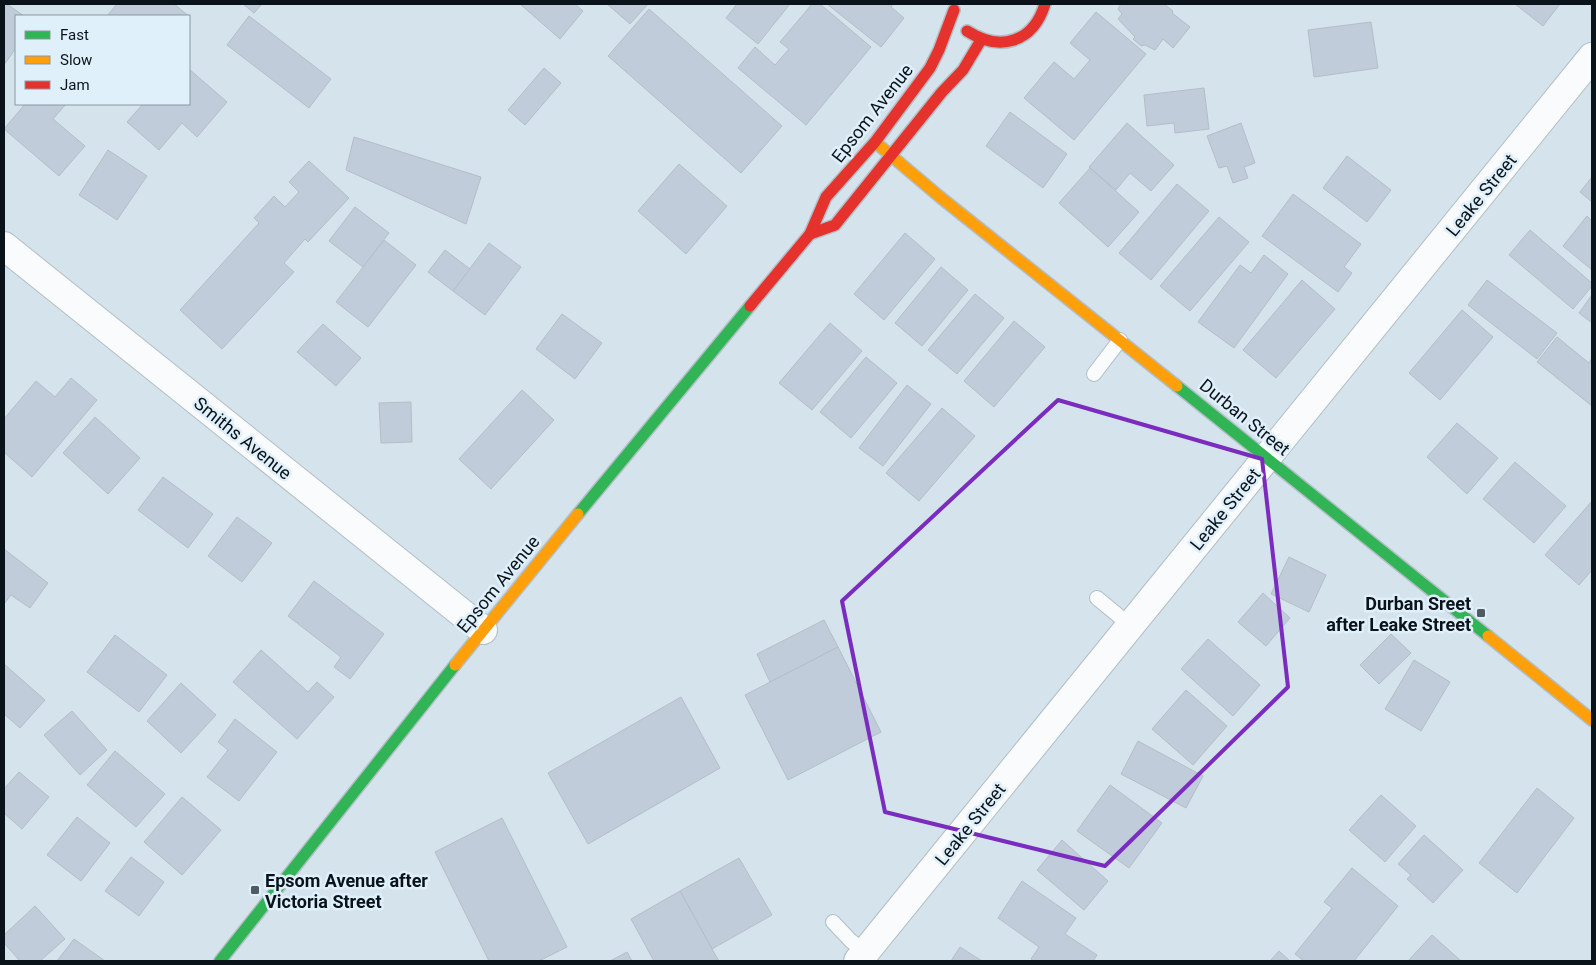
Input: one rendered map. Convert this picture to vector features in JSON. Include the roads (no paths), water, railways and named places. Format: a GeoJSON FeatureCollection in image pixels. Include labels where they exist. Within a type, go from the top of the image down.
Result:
{"type":"FeatureCollection","features":[{"type":"Feature","properties":{"kind":"street"},"geometry":{"type":"LineString","coordinates":[[953,7],[964,28],[982,40],[1006,43],[1019,39],[1030,32],[1038,22],[1045,4]]}},
{"type":"Feature","properties":{"kind":"street","name":"Epsom Avenue"},"geometry":{"type":"LineString","coordinates":[[220,961],[483,630],[810,234],[826,197],[875,142],[930,68],[939,50],[953,7]]}},
{"type":"Feature","properties":{"kind":"street","name":"Epsom Avenue"},"geometry":{"type":"LineString","coordinates":[[810,234],[835,224],[942,92],[963,70],[982,40]]}},
{"type":"Feature","properties":{"kind":"street","name":"Leake Street"},"geometry":{"type":"LineString","coordinates":[[862,956],[1592,57]]}},
{"type":"Feature","properties":{"kind":"street","name":"Durban Street"},"geometry":{"type":"LineString","coordinates":[[875,142],[940,197],[1592,720]]}},
{"type":"Feature","properties":{"kind":"street","name":"Smiths Avenue"},"geometry":{"type":"LineString","coordinates":[[4,246],[483,630]]}},
{"type":"Feature","properties":{"kind":"lane"},"geometry":{"type":"LineString","coordinates":[[1094,374],[1120,340]]}},
{"type":"Feature","properties":{"kind":"lane"},"geometry":{"type":"LineString","coordinates":[[1097,598],[1131,626]]}},
{"type":"Feature","properties":{"kind":"lane"},"geometry":{"type":"LineString","coordinates":[[833,922],[862,956]]}},
{"type":"Feature","properties":{"kind":"place","name":"Durban Sreet after Leake Street"},"geometry":{"type":"Point","coordinates":[1481,613]}},
{"type":"Feature","properties":{"kind":"place","name":"Epsom Avenue after Victoria Street"},"geometry":{"type":"Point","coordinates":[255,890]}}]}
